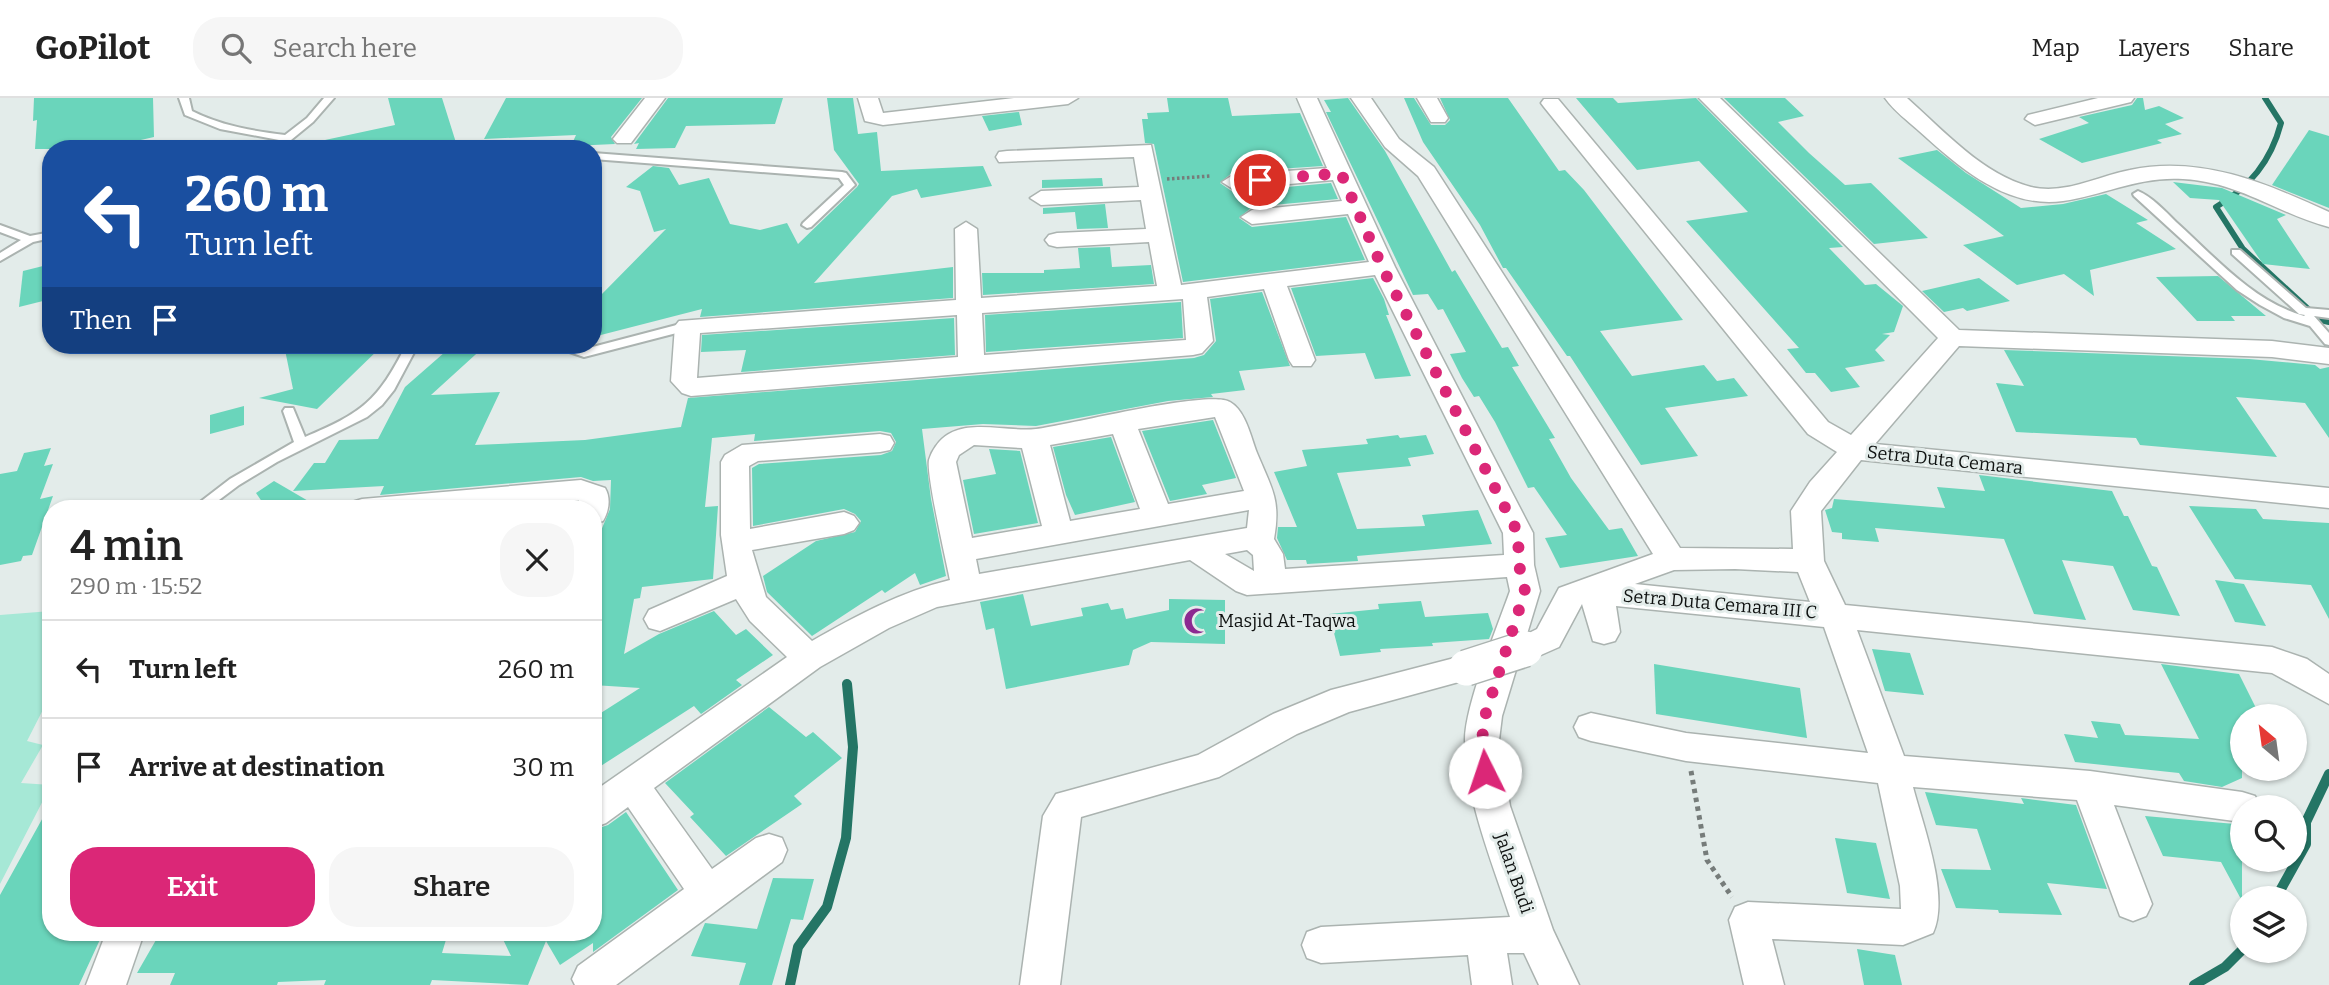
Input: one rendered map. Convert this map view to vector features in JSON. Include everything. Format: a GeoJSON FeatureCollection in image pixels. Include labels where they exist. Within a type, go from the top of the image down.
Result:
{"type":"FeatureCollection","features":[{"type":"Feature","properties":{"kind":"street"},"geometry":{"type":"LineString","coordinates":[[624,139],[655,98]]}},
{"type":"Feature","properties":{"kind":"street"},"geometry":{"type":"LineString","coordinates":[[869,98],[870,113],[875,119],[1068,98]]}},
{"type":"Feature","properties":{"kind":"street","name":"Jalan Budi"},"geometry":{"type":"LineString","coordinates":[[1307,98],[1382,267],[1518,533],[1519,565],[1525,591],[1485,716],[1482,740],[1492,806],[1535,934],[1559,985]]}},
{"type":"Feature","properties":{"kind":"street"},"geometry":{"type":"LineString","coordinates":[[1361,98],[1392,143],[1426,172],[1672,559]]}},
{"type":"Feature","properties":{"kind":"street"},"geometry":{"type":"LineString","coordinates":[[1427,98],[1438,118]]}},
{"type":"Feature","properties":{"kind":"street"},"geometry":{"type":"LineString","coordinates":[[1709,98],[1952,338],[2272,349],[2329,356]]}},
{"type":"Feature","properties":{"kind":"street"},"geometry":{"type":"LineString","coordinates":[[1895,98],[1978,167],[2024,192],[2060,195],[2132,176],[2174,172],[2200,173],[2248,183],[2329,220]]}},
{"type":"Feature","properties":{"kind":"street"},"geometry":{"type":"LineString","coordinates":[[2035,119],[2124,98]]}},
{"type":"Feature","properties":{"kind":"street","name":"Setra Duta Cemara"},"geometry":{"type":"LineString","coordinates":[[1551,103],[1818,428],[1853,449],[1896,457],[2329,498]]}},
{"type":"Feature","properties":{"kind":"street"},"geometry":{"type":"LineString","coordinates":[[1007,158],[1143,150],[1160,235],[1182,291],[1200,341],[1193,347],[691,387],[684,381],[688,326],[1182,291],[1382,267]]}},
{"type":"Feature","properties":{"kind":"street"},"geometry":{"type":"LineString","coordinates":[[1233,182],[1341,173]]}},
{"type":"Feature","properties":{"kind":"street"},"geometry":{"type":"LineString","coordinates":[[1044,208],[1152,195]]}},
{"type":"Feature","properties":{"kind":"street"},"geometry":{"type":"LineString","coordinates":[[1252,217],[1355,206]]}},
{"type":"Feature","properties":{"kind":"street"},"geometry":{"type":"LineString","coordinates":[[966,229],[971,363]]}},
{"type":"Feature","properties":{"kind":"street"},"geometry":{"type":"LineString","coordinates":[[1057,240],[1160,235]]}},
{"type":"Feature","properties":{"kind":"street"},"geometry":{"type":"LineString","coordinates":[[1273,281],[1302,360]]}},
{"type":"Feature","properties":{"kind":"street"},"geometry":{"type":"LineString","coordinates":[[1764,985],[1748,920],[1903,927],[1920,920],[1919,886],[1892,770],[1835,615],[1821,593],[1809,561],[1807,511],[1820,489],[1853,449],[1952,338]]}},
{"type":"Feature","properties":{"kind":"street"},"geometry":{"type":"LineString","coordinates":[[967,589],[942,462],[947,450],[960,440],[974,436],[1034,439],[1194,410],[1221,408],[1229,416],[1261,498],[1264,513],[1259,541],[1272,562],[1268,582]]}},
{"type":"Feature","properties":{"kind":"street"},"geometry":{"type":"LineString","coordinates":[[1123,425],[1158,517]]}},
{"type":"Feature","properties":{"kind":"street"},"geometry":{"type":"LineString","coordinates":[[1034,439],[1059,534]]}},
{"type":"Feature","properties":{"kind":"street"},"geometry":{"type":"LineString","coordinates":[[809,658],[756,606],[744,582],[737,542],[735,462],[742,455],[880,443]]}},
{"type":"Feature","properties":{"kind":"street"},"geometry":{"type":"LineString","coordinates":[[466,500],[581,490],[595,495],[594,500]]}},
{"type":"Feature","properties":{"kind":"street"},"geometry":{"type":"LineString","coordinates":[[961,551],[1261,498]]}},
{"type":"Feature","properties":{"kind":"street"},"geometry":{"type":"LineString","coordinates":[[737,542],[844,523]]}},
{"type":"Feature","properties":{"kind":"street"},"geometry":{"type":"LineString","coordinates":[[602,806],[809,658],[878,619],[930,597],[1246,539],[1259,541]]}},
{"type":"Feature","properties":{"kind":"street"},"geometry":{"type":"LineString","coordinates":[[1194,548],[1247,583],[1519,565]]}},
{"type":"Feature","properties":{"kind":"street"},"geometry":{"type":"LineString","coordinates":[[1040,985],[1061,816],[1069,805],[1207,767],[1285,724],[1343,700],[1466,668],[1525,649],[1548,638],[1570,596],[1672,559],[1809,561]]}},
{"type":"Feature","properties":{"kind":"street"},"geometry":{"type":"LineString","coordinates":[[660,619],[744,582]]}},
{"type":"Feature","properties":{"kind":"street","name":"Setra Duta Cemara III C"},"geometry":{"type":"LineString","coordinates":[[1604,632],[1597,601],[1614,594],[1835,615]]}},
{"type":"Feature","properties":{"kind":"street"},"geometry":{"type":"LineString","coordinates":[[1835,615],[2272,660],[2296,668],[2329,691]]}},
{"type":"Feature","properties":{"kind":"street"},"geometry":{"type":"LineString","coordinates":[[1591,727],[1686,747],[1892,770],[2090,786],[2230,805]]}},
{"type":"Feature","properties":{"kind":"street"},"geometry":{"type":"LineString","coordinates":[[633,786],[708,893]]}},
{"type":"Feature","properties":{"kind":"street"},"geometry":{"type":"LineString","coordinates":[[2090,786],[2133,904]]}},
{"type":"Feature","properties":{"kind":"street"},"geometry":{"type":"LineString","coordinates":[[592,979],[769,850]]}},
{"type":"Feature","properties":{"kind":"street"},"geometry":{"type":"LineString","coordinates":[[1321,945],[1535,934]]}},
{"type":"Feature","properties":{"kind":"street"},"geometry":{"type":"LineString","coordinates":[[1485,937],[1492,985]]}},
{"type":"Feature","properties":{"kind":"street"},"geometry":{"type":"LineString","coordinates":[[106,985],[122,941]]}},
{"type":"Feature","properties":{"kind":"lane"},"geometry":{"type":"LineString","coordinates":[[184,98],[188,113],[209,124],[253,135],[287,138]]}},
{"type":"Feature","properties":{"kind":"lane"},"geometry":{"type":"LineString","coordinates":[[285,140],[310,120],[329,98]]}},
{"type":"Feature","properties":{"kind":"lane"},"geometry":{"type":"LineString","coordinates":[[602,157],[842,176],[850,185],[807,225]]}},
{"type":"Feature","properties":{"kind":"lane"},"geometry":{"type":"LineString","coordinates":[[2138,194],[2251,295],[2284,315],[2314,323]]}},
{"type":"Feature","properties":{"kind":"lane"},"geometry":{"type":"LineString","coordinates":[[0,228],[29,240]]}},
{"type":"Feature","properties":{"kind":"lane"},"geometry":{"type":"LineString","coordinates":[[0,258],[29,240],[42,236]]}},
{"type":"Feature","properties":{"kind":"lane"},"geometry":{"type":"LineString","coordinates":[[2236,252],[2303,311],[2329,341]]}},
{"type":"Feature","properties":{"kind":"lane"},"geometry":{"type":"LineString","coordinates":[[2303,311],[2329,314]]}},
{"type":"Feature","properties":{"kind":"lane"},"geometry":{"type":"LineString","coordinates":[[602,348],[688,326]]}},
{"type":"Feature","properties":{"kind":"lane"},"geometry":{"type":"LineString","coordinates":[[209,500],[228,485],[372,408],[391,387],[408,354]]}},
{"type":"Feature","properties":{"kind":"lane"},"geometry":{"type":"LineString","coordinates":[[289,411],[301,444]]}},
{"type":"Feature","properties":{"kind":"path"},"geometry":{"type":"LineString","coordinates":[[1152,195],[1211,176]]}},
{"type":"Feature","properties":{"kind":"path"},"geometry":{"type":"LineString","coordinates":[[1686,747],[1707,860],[1748,920]]}},
{"type":"Feature","properties":{"kind":"green space"},"geometry":{"type":"Polygon","coordinates":[[[42,612],[42,712],[27,741],[42,747],[21,783],[42,784],[42,802],[0,884],[0,615],[42,612]]]}},
{"type":"Feature","properties":{"kind":"building"},"geometry":{"type":"Polygon","coordinates":[[[34,98],[153,98],[154,137],[141,140],[42,140],[42,149],[35,149],[37,120],[33,121],[34,98]]]}},
{"type":"Feature","properties":{"kind":"building"},"geometry":{"type":"Polygon","coordinates":[[[388,98],[442,98],[455,140],[325,140],[395,125],[388,98]]]}},
{"type":"Feature","properties":{"kind":"building"},"geometry":{"type":"Polygon","coordinates":[[[506,98],[642,98],[611,137],[615,144],[602,145],[602,140],[574,140],[576,135],[484,139],[506,98]]]}},
{"type":"Feature","properties":{"kind":"building"},"geometry":{"type":"Polygon","coordinates":[[[668,98],[783,98],[775,124],[686,126],[675,148],[636,149],[639,143],[634,144],[668,98]]]}},
{"type":"Feature","properties":{"kind":"building"},"geometry":{"type":"Polygon","coordinates":[[[827,98],[853,98],[858,134],[877,132],[881,171],[983,166],[992,186],[921,198],[917,189],[892,196],[814,283],[953,267],[953,298],[700,317],[702,309],[602,335],[602,294],[666,229],[654,232],[640,191],[626,187],[653,166],[669,168],[679,185],[709,178],[730,224],[760,230],[787,223],[798,244],[859,184],[834,150],[827,98]]]}},
{"type":"Feature","properties":{"kind":"building"},"geometry":{"type":"Polygon","coordinates":[[[1167,98],[1228,98],[1232,116],[1300,113],[1323,166],[1233,172],[1220,183],[1233,192],[1331,183],[1338,199],[1252,207],[1239,218],[1252,227],[1346,217],[1365,260],[1183,282],[1154,144],[1145,143],[1142,119],[1148,119],[1147,113],[1169,112],[1167,98]]]}},
{"type":"Feature","properties":{"kind":"building"},"geometry":{"type":"Polygon","coordinates":[[[1348,98],[1385,151],[1452,272],[1455,270],[1502,348],[1508,347],[1519,366],[1512,367],[1555,438],[1549,439],[1571,478],[1609,530],[1622,528],[1638,556],[1560,568],[1545,538],[1567,535],[1534,487],[1528,488],[1495,422],[1479,396],[1474,397],[1462,378],[1450,354],[1466,352],[1443,309],[1438,310],[1428,294],[1413,295],[1326,112],[1331,112],[1324,100],[1348,98]]]}},
{"type":"Feature","properties":{"kind":"building"},"geometry":{"type":"Polygon","coordinates":[[[1404,98],[1414,98],[1431,125],[1445,125],[1450,120],[1440,98],[1508,98],[1559,171],[1565,170],[1584,190],[1683,320],[1600,331],[1632,376],[1704,365],[1717,381],[1734,378],[1748,396],[1665,408],[1698,456],[1641,465],[1570,356],[1567,356],[1506,268],[1503,268],[1480,225],[1423,142],[1404,98]]]}},
{"type":"Feature","properties":{"kind":"building"},"geometry":{"type":"Polygon","coordinates":[[[1576,98],[1613,98],[1618,103],[1696,98],[1843,247],[1829,248],[1865,285],[1876,284],[1903,306],[1894,332],[1882,334],[1890,335],[1875,350],[1885,361],[1845,368],[1860,387],[1831,392],[1815,373],[1806,373],[1787,349],[1799,348],[1686,221],[1748,212],[1699,161],[1637,170],[1576,98]]]}},
{"type":"Feature","properties":{"kind":"building"},"geometry":{"type":"Polygon","coordinates":[[[1724,98],[1785,98],[1804,116],[1778,122],[1809,153],[1845,185],[1871,183],[1928,238],[1874,244],[1724,98]]]}},
{"type":"Feature","properties":{"kind":"building"},"geometry":{"type":"Polygon","coordinates":[[[2137,98],[2143,98],[2145,110],[2159,106],[2184,118],[2165,124],[2182,134],[2157,140],[2162,143],[2082,163],[2039,139],[2089,123],[2079,117],[2132,105],[2137,98]]]}},
{"type":"Feature","properties":{"kind":"building"},"geometry":{"type":"Polygon","coordinates":[[[1019,112],[1022,125],[989,131],[982,116],[1019,112]]]}},
{"type":"Feature","properties":{"kind":"building"},"geometry":{"type":"Polygon","coordinates":[[[2309,130],[2329,136],[2329,208],[2272,185],[2309,130]]]}},
{"type":"Feature","properties":{"kind":"building"},"geometry":{"type":"Polygon","coordinates":[[[1937,150],[1966,173],[2021,208],[2063,204],[2106,194],[2148,220],[2136,223],[2176,249],[2090,270],[2094,296],[2064,274],[2017,285],[1963,245],[2004,236],[1898,158],[1937,150]]]}},
{"type":"Feature","properties":{"kind":"building"},"geometry":{"type":"Polygon","coordinates":[[[1102,178],[1103,186],[1042,188],[1042,180],[1102,178]]]}},
{"type":"Feature","properties":{"kind":"building"},"geometry":{"type":"Polygon","coordinates":[[[2173,182],[2222,188],[2286,215],[2277,219],[2310,269],[2263,264],[2219,200],[2190,198],[2173,182]]]}},
{"type":"Feature","properties":{"kind":"building"},"geometry":{"type":"Polygon","coordinates":[[[1105,204],[1108,228],[1077,229],[1075,212],[1043,214],[1043,208],[1105,204]]]}},
{"type":"Feature","properties":{"kind":"building"},"geometry":{"type":"Polygon","coordinates":[[[1110,247],[1112,267],[1151,265],[1154,284],[983,295],[982,273],[1044,273],[1044,270],[1080,268],[1078,248],[1110,247]]]}},
{"type":"Feature","properties":{"kind":"building"},"geometry":{"type":"Polygon","coordinates":[[[42,266],[42,301],[19,307],[23,271],[42,266]]]}},
{"type":"Feature","properties":{"kind":"building"},"geometry":{"type":"Polygon","coordinates":[[[2218,276],[2266,316],[2231,316],[2235,321],[2197,321],[2156,277],[2218,276]]]}},
{"type":"Feature","properties":{"kind":"building"},"geometry":{"type":"Polygon","coordinates":[[[1373,278],[1384,299],[1389,315],[1386,315],[1411,376],[1375,379],[1365,353],[1316,356],[1291,288],[1373,278]]]}},
{"type":"Feature","properties":{"kind":"building"},"geometry":{"type":"Polygon","coordinates":[[[1979,278],[2010,301],[1967,311],[1963,308],[1944,312],[1922,291],[1979,278]]]}},
{"type":"Feature","properties":{"kind":"building"},"geometry":{"type":"Polygon","coordinates":[[[1262,292],[1290,366],[1239,371],[1245,390],[1211,394],[1213,397],[1168,401],[1036,426],[983,424],[922,429],[931,499],[946,576],[920,585],[915,573],[885,593],[882,590],[812,636],[767,592],[763,576],[816,541],[855,532],[861,521],[855,514],[844,509],[753,526],[752,468],[759,464],[881,455],[892,451],[896,442],[891,433],[880,431],[754,441],[755,434],[712,438],[705,507],[718,506],[713,579],[642,587],[640,598],[634,599],[624,654],[659,634],[714,611],[736,635],[746,629],[773,655],[736,680],[742,685],[701,714],[694,706],[602,765],[602,712],[640,688],[602,686],[602,528],[610,509],[611,480],[593,481],[581,477],[380,495],[384,486],[293,491],[314,463],[325,463],[339,440],[378,439],[405,387],[443,354],[476,354],[431,395],[500,392],[475,445],[585,440],[681,427],[688,398],[1194,358],[1204,355],[1216,341],[1210,299],[1262,292]]]}},
{"type":"Feature","properties":{"kind":"building"},"geometry":{"type":"Polygon","coordinates":[[[1181,302],[1183,338],[986,352],[985,315],[1181,302]]]}},
{"type":"Feature","properties":{"kind":"building"},"geometry":{"type":"Polygon","coordinates":[[[954,318],[955,355],[741,372],[746,350],[701,352],[702,335],[954,318]]]}},
{"type":"Feature","properties":{"kind":"building"},"geometry":{"type":"Polygon","coordinates":[[[2004,350],[2249,359],[2315,365],[2320,369],[2329,367],[2329,438],[2305,403],[2236,397],[2277,457],[2140,445],[2136,438],[2016,432],[1996,383],[2024,386],[2004,350]]]}},
{"type":"Feature","properties":{"kind":"building"},"geometry":{"type":"Polygon","coordinates":[[[286,354],[374,354],[317,409],[259,398],[293,389],[286,354]]]}},
{"type":"Feature","properties":{"kind":"building"},"geometry":{"type":"Polygon","coordinates":[[[244,406],[244,425],[210,434],[210,415],[244,406]]]}},
{"type":"Feature","properties":{"kind":"building"},"geometry":{"type":"Polygon","coordinates":[[[1213,420],[1236,478],[1202,485],[1207,494],[1170,501],[1142,431],[1213,420]]]}},
{"type":"Feature","properties":{"kind":"building"},"geometry":{"type":"Polygon","coordinates":[[[1398,435],[1400,438],[1426,435],[1434,454],[1408,458],[1411,466],[1337,473],[1357,529],[1425,526],[1422,515],[1478,510],[1492,544],[1357,556],[1358,561],[1307,564],[1306,560],[1287,560],[1277,538],[1278,527],[1297,527],[1274,472],[1307,466],[1302,450],[1368,444],[1366,439],[1398,435]]]}},
{"type":"Feature","properties":{"kind":"building"},"geometry":{"type":"Polygon","coordinates":[[[1111,437],[1135,502],[1075,515],[1066,495],[1053,447],[1111,437]]]}},
{"type":"Feature","properties":{"kind":"building"},"geometry":{"type":"Polygon","coordinates":[[[51,448],[44,466],[53,464],[40,499],[53,496],[52,500],[42,500],[42,527],[32,555],[23,556],[21,561],[0,565],[0,474],[17,471],[24,453],[51,448]]]}},
{"type":"Feature","properties":{"kind":"building"},"geometry":{"type":"Polygon","coordinates":[[[989,449],[1020,451],[1038,523],[974,534],[963,480],[996,474],[989,449]]]}},
{"type":"Feature","properties":{"kind":"building"},"geometry":{"type":"Polygon","coordinates":[[[1979,475],[2112,491],[2124,516],[2128,516],[2152,566],[2157,567],[2180,616],[2133,610],[2113,566],[2062,560],[2086,620],[2034,614],[2004,539],[1875,528],[1879,542],[1842,539],[1842,533],[1832,532],[1825,510],[1832,508],[1834,499],[1945,508],[1937,487],[1985,491],[1979,475]]]}},
{"type":"Feature","properties":{"kind":"building"},"geometry":{"type":"Polygon","coordinates":[[[274,481],[307,500],[261,500],[256,493],[274,481]]]}},
{"type":"Feature","properties":{"kind":"building"},"geometry":{"type":"Polygon","coordinates":[[[2189,506],[2256,509],[2263,519],[2329,523],[2329,619],[2311,585],[2235,579],[2189,506]]]}},
{"type":"Feature","properties":{"kind":"building"},"geometry":{"type":"Polygon","coordinates":[[[2215,580],[2244,584],[2266,626],[2235,622],[2215,580]]]}},
{"type":"Feature","properties":{"kind":"building"},"geometry":{"type":"Polygon","coordinates":[[[1023,594],[1031,626],[1083,616],[1081,608],[1108,603],[1111,610],[1123,608],[1126,619],[1169,610],[1169,599],[1225,600],[1225,644],[1151,642],[1133,650],[1129,665],[1006,689],[994,628],[986,630],[980,602],[1023,594]]]}},
{"type":"Feature","properties":{"kind":"building"},"geometry":{"type":"Polygon","coordinates":[[[1421,601],[1425,617],[1488,613],[1493,629],[1489,639],[1432,643],[1433,646],[1380,649],[1381,652],[1340,656],[1329,614],[1379,609],[1378,604],[1421,601]]]}},
{"type":"Feature","properties":{"kind":"building"},"geometry":{"type":"Polygon","coordinates":[[[1872,649],[1910,653],[1924,695],[1885,691],[1872,649]]]}},
{"type":"Feature","properties":{"kind":"building"},"geometry":{"type":"Polygon","coordinates":[[[1654,664],[1800,688],[1807,738],[1656,714],[1654,664]]]}},
{"type":"Feature","properties":{"kind":"building"},"geometry":{"type":"Polygon","coordinates":[[[2161,664],[2239,674],[2254,704],[2230,704],[2230,781],[2235,781],[2222,787],[2184,781],[2179,773],[2075,762],[2064,734],[2098,738],[2091,721],[2120,724],[2125,735],[2199,739],[2161,664]]]}},
{"type":"Feature","properties":{"kind":"building"},"geometry":{"type":"Polygon","coordinates":[[[769,707],[806,737],[813,732],[842,758],[794,796],[802,804],[726,856],[690,817],[694,814],[665,783],[769,707]]]}},
{"type":"Feature","properties":{"kind":"building"},"geometry":{"type":"Polygon","coordinates":[[[1925,792],[2024,804],[2021,798],[2076,805],[2107,889],[2047,883],[2062,915],[1999,913],[1998,910],[1956,908],[1941,869],[1991,870],[1977,829],[1936,825],[1925,792]]]}},
{"type":"Feature","properties":{"kind":"building"},"geometry":{"type":"Polygon","coordinates":[[[626,812],[678,890],[593,952],[593,943],[560,965],[546,941],[602,941],[602,827],[626,812]]]}},
{"type":"Feature","properties":{"kind":"building"},"geometry":{"type":"Polygon","coordinates":[[[2145,816],[2230,824],[2230,872],[2242,872],[2242,886],[2234,886],[2221,862],[2163,856],[2145,816]]]}},
{"type":"Feature","properties":{"kind":"building"},"geometry":{"type":"Polygon","coordinates":[[[42,819],[42,941],[99,941],[79,985],[0,985],[0,895],[42,819]]]}},
{"type":"Feature","properties":{"kind":"building"},"geometry":{"type":"Polygon","coordinates":[[[1835,838],[1876,843],[1890,899],[1847,893],[1835,838]]]}},
{"type":"Feature","properties":{"kind":"building"},"geometry":{"type":"Polygon","coordinates":[[[773,878],[814,879],[803,920],[791,919],[772,985],[739,985],[746,963],[691,956],[705,923],[757,929],[773,878]]]}},
{"type":"Feature","properties":{"kind":"building"},"geometry":{"type":"Polygon","coordinates":[[[155,941],[446,941],[442,953],[511,956],[504,941],[546,941],[528,985],[432,980],[430,985],[324,985],[326,980],[278,982],[277,985],[170,985],[175,973],[137,973],[155,941]]]}},
{"type":"Feature","properties":{"kind":"building"},"geometry":{"type":"Polygon","coordinates":[[[1857,949],[1895,955],[1902,985],[1864,985],[1857,949]]]}},
{"type":"Feature","properties":{"kind":"waterway"},"geometry":{"type":"LineString","coordinates":[[2265,98],[2281,123],[2277,137],[2258,172],[2239,191],[2216,207],[2243,249],[2320,320],[2329,322]]}},
{"type":"Feature","properties":{"kind":"waterway"},"geometry":{"type":"LineString","coordinates":[[790,985],[798,947],[827,907],[846,838],[853,747],[847,684]]}},
{"type":"Feature","properties":{"kind":"waterway"},"geometry":{"type":"LineString","coordinates":[[2283,886],[2306,844],[2306,822],[2329,774]]}},
{"type":"Feature","properties":{"kind":"waterway"},"geometry":{"type":"LineString","coordinates":[[2194,985],[2230,962]]}},
{"type":"Feature","properties":{"kind":"place","name":"Masjid At-Taqwa"},"geometry":{"type":"Point","coordinates":[1197,621]}},
{"type":"Feature","properties":{"kind":"route"},"geometry":{"type":"LineString","coordinates":[[1260,180],[1341,173],[1382,267],[1518,533],[1519,565],[1525,591],[1501,674],[1485,716],[1482,740],[1485,772]]}}]}
